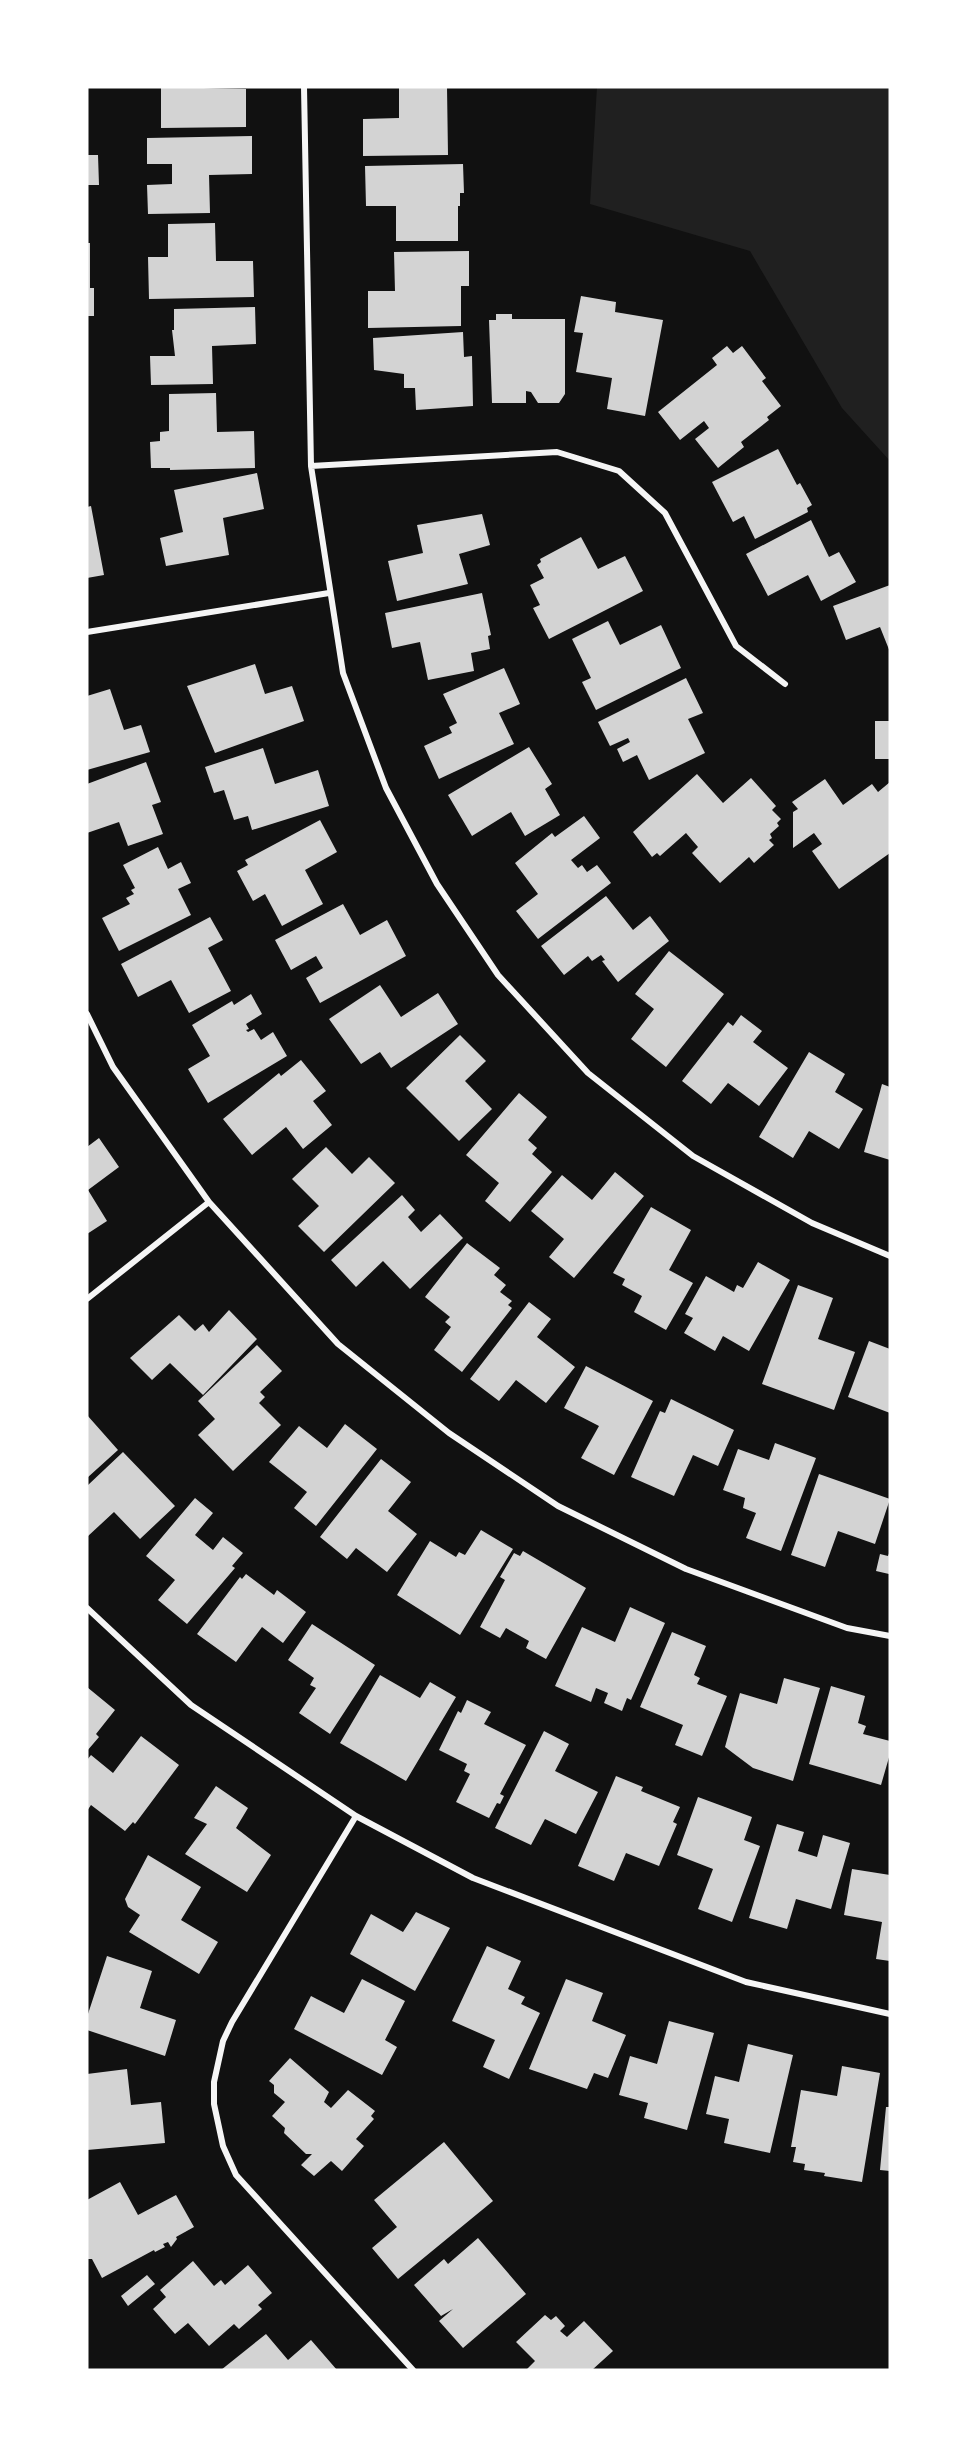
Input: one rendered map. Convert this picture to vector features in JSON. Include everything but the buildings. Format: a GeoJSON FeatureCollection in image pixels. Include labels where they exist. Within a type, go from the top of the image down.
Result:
{"type":"FeatureCollection","features":[{"type":"Feature","properties":{"kind":"street"},"geometry":{"type":"LineString","coordinates":[[304,87],[311,466],[343,674],[386,788],[437,884],[498,975],[588,1073],[693,1156],[812,1223],[890,1256]]}},
{"type":"Feature","properties":{"kind":"street"},"geometry":{"type":"LineString","coordinates":[[311,466],[557,452],[619,471],[665,513],[736,646],[785,684]]}},
{"type":"Feature","properties":{"kind":"street"},"geometry":{"type":"LineString","coordinates":[[87,632],[329,593]]}},
{"type":"Feature","properties":{"kind":"street"},"geometry":{"type":"LineString","coordinates":[[87,1014],[112,1066],[209,1202],[338,1344],[449,1433],[558,1506],[686,1569],[847,1628],[890,1636]]}},
{"type":"Feature","properties":{"kind":"street"},"geometry":{"type":"LineString","coordinates":[[87,1299],[209,1202]]}},
{"type":"Feature","properties":{"kind":"street"},"geometry":{"type":"LineString","coordinates":[[87,1608],[191,1705],[356,1816],[472,1878],[606,1931],[746,1982],[890,2014]]}},
{"type":"Feature","properties":{"kind":"street"},"geometry":{"type":"LineString","coordinates":[[356,1816],[232,2022],[217,2062],[214,2104],[223,2146],[236,2175],[413,2370]]}},
{"type":"Feature","properties":{"kind":"shaded area"},"geometry":{"type":"Polygon","coordinates":[[[597,87],[890,87],[890,461],[842,408],[750,251],[590,204],[597,87]]]}}]}
